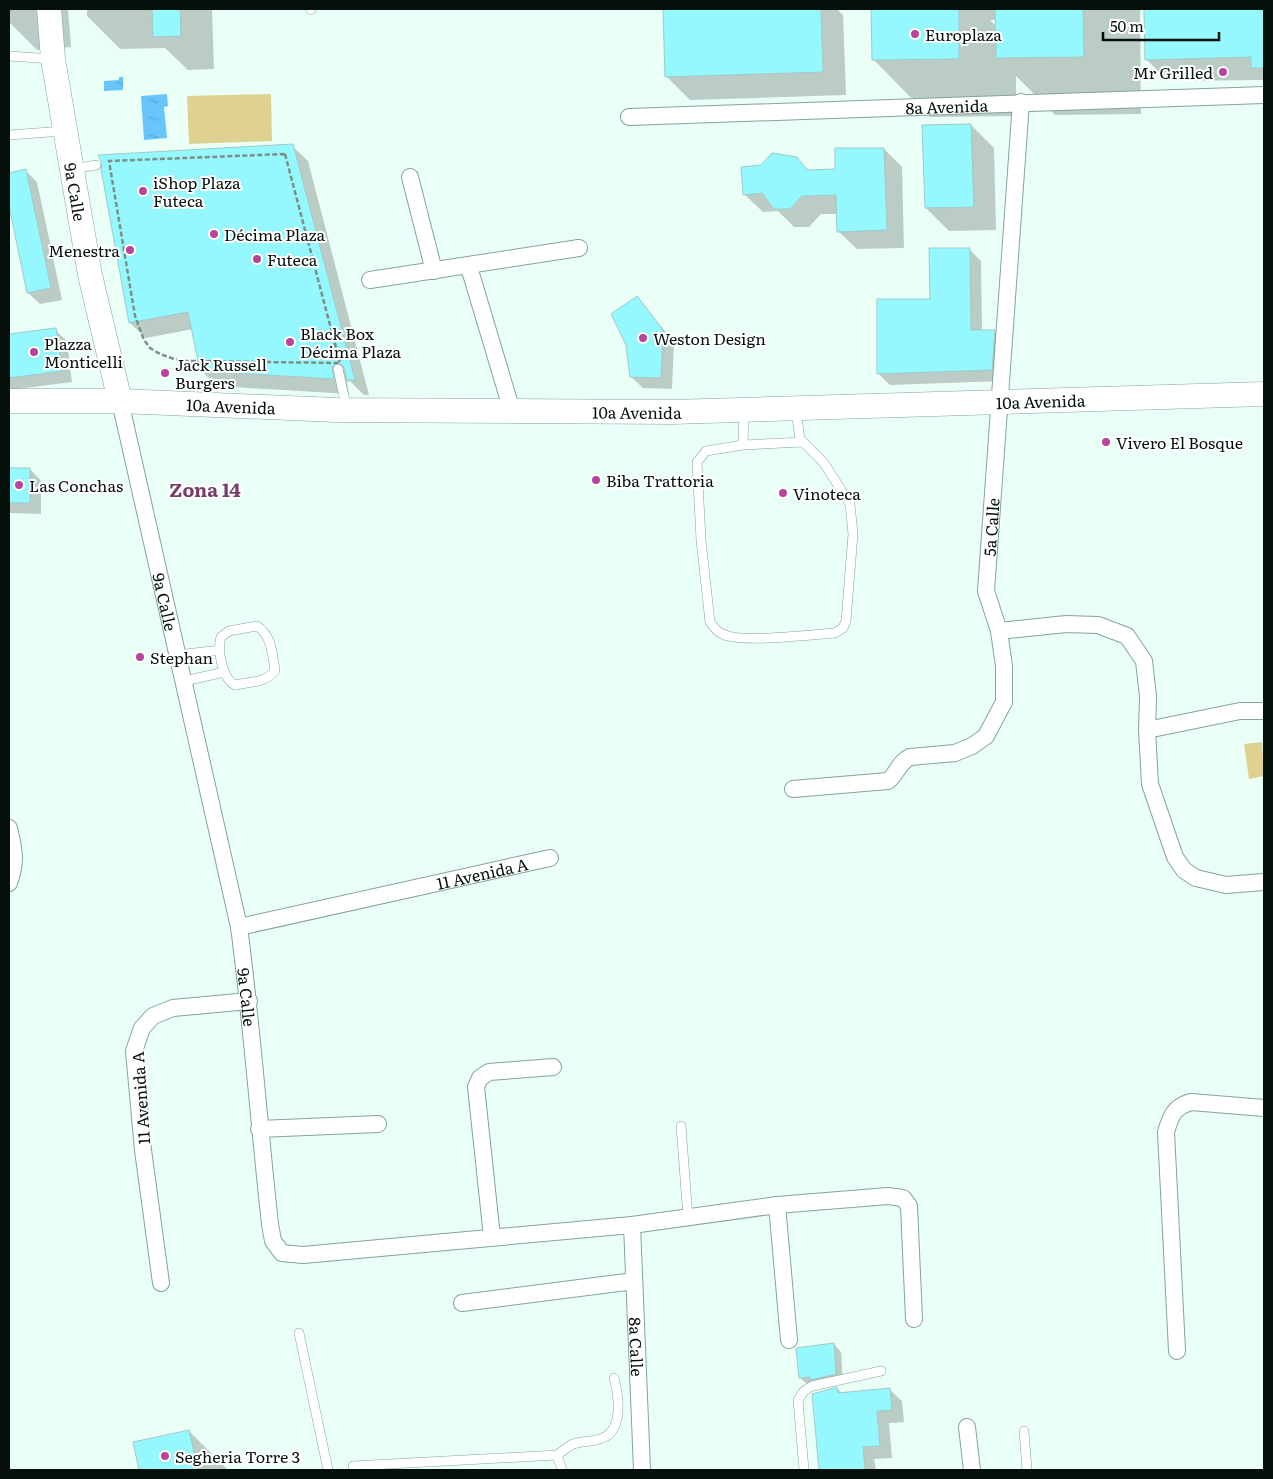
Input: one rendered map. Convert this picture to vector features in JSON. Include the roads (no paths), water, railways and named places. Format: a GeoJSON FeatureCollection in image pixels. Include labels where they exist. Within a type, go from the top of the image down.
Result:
{"type":"FeatureCollection","features":[{"type":"Feature","properties":{"kind":"street","name":"9a Calle"},"geometry":{"type":"LineString","coordinates":[[49,9],[53,59],[67,131],[90,275],[239,927],[249,1001],[259,1129],[273,1241],[282,1253],[303,1256],[492,1237]]}},
{"type":"Feature","properties":{"kind":"street","name":"8a Avenida"},"geometry":{"type":"LineString","coordinates":[[629,116],[1264,95]]}},
{"type":"Feature","properties":{"kind":"street","name":"5a Calle"},"geometry":{"type":"LineString","coordinates":[[793,789],[880,784],[888,781],[894,776],[903,760],[910,757],[955,752],[972,746],[986,736],[1004,702],[1004,666],[999,631],[986,591],[998,404],[1022,102]]}},
{"type":"Feature","properties":{"kind":"street"},"geometry":{"type":"LineString","coordinates":[[410,177],[434,272]]}},
{"type":"Feature","properties":{"kind":"street"},"geometry":{"type":"LineString","coordinates":[[370,280],[470,267],[579,248]]}},
{"type":"Feature","properties":{"kind":"street"},"geometry":{"type":"LineString","coordinates":[[470,267],[512,411]]}},
{"type":"Feature","properties":{"kind":"street","name":"10a Avenida"},"geometry":{"type":"LineString","coordinates":[[9,401],[120,401],[341,414],[796,409],[1264,394]]}},
{"type":"Feature","properties":{"kind":"street"},"geometry":{"type":"LineString","coordinates":[[999,631],[1066,624],[1098,625],[1127,636],[1144,661],[1148,696],[1147,730],[1150,784],[1175,857],[1184,870],[1196,878],[1226,886],[1264,882]]}},
{"type":"Feature","properties":{"kind":"street"},"geometry":{"type":"LineString","coordinates":[[1147,730],[1240,711],[1264,711]]}},
{"type":"Feature","properties":{"kind":"street"},"geometry":{"type":"LineString","coordinates":[[9,828],[14,861],[9,883]]}},
{"type":"Feature","properties":{"kind":"street","name":"11 Avenida A"},"geometry":{"type":"LineString","coordinates":[[239,927],[550,858]]}},
{"type":"Feature","properties":{"kind":"street","name":"11 Avenida A"},"geometry":{"type":"LineString","coordinates":[[161,1283],[144,1150],[134,1051],[142,1028],[153,1016],[173,1008],[249,1001]]}},
{"type":"Feature","properties":{"kind":"street"},"geometry":{"type":"LineString","coordinates":[[553,1067],[489,1072],[480,1078],[476,1087],[492,1237],[632,1225],[777,1205],[888,1196],[903,1198],[909,1206],[914,1319]]}},
{"type":"Feature","properties":{"kind":"street"},"geometry":{"type":"LineString","coordinates":[[1177,1351],[1166,1132],[1172,1112],[1180,1105],[1191,1102],[1264,1108]]}},
{"type":"Feature","properties":{"kind":"street"},"geometry":{"type":"LineString","coordinates":[[259,1129],[378,1124]]}},
{"type":"Feature","properties":{"kind":"street"},"geometry":{"type":"LineString","coordinates":[[777,1205],[790,1340]]}},
{"type":"Feature","properties":{"kind":"street","name":"8a Calle"},"geometry":{"type":"LineString","coordinates":[[632,1225],[642,1470]]}},
{"type":"Feature","properties":{"kind":"street"},"geometry":{"type":"LineString","coordinates":[[462,1303],[634,1281]]}},
{"type":"Feature","properties":{"kind":"street"},"geometry":{"type":"LineString","coordinates":[[967,1427],[972,1470]]}},
{"type":"Feature","properties":{"kind":"lane"},"geometry":{"type":"LineString","coordinates":[[9,56],[53,59]]}},
{"type":"Feature","properties":{"kind":"lane"},"geometry":{"type":"LineString","coordinates":[[9,135],[67,131]]}},
{"type":"Feature","properties":{"kind":"lane"},"geometry":{"type":"LineString","coordinates":[[73,169],[96,165]]}},
{"type":"Feature","properties":{"kind":"lane"},"geometry":{"type":"LineString","coordinates":[[338,369],[341,414]]}},
{"type":"Feature","properties":{"kind":"lane"},"geometry":{"type":"LineString","coordinates":[[796,409],[798,434],[802,442],[824,463],[850,504],[853,534],[848,614],[843,628],[835,634],[744,638],[728,636],[718,632],[710,622],[701,540],[696,462],[706,451],[743,445],[802,442]]}},
{"type":"Feature","properties":{"kind":"lane"},"geometry":{"type":"LineString","coordinates":[[743,445],[744,410]]}},
{"type":"Feature","properties":{"kind":"lane"},"geometry":{"type":"LineString","coordinates":[[257,626],[265,631],[269,640],[275,670],[273,675],[264,679],[235,685],[228,680],[225,672],[220,650],[221,637],[229,631],[257,626]]}},
{"type":"Feature","properties":{"kind":"lane"},"geometry":{"type":"LineString","coordinates":[[178,655],[220,650]]}},
{"type":"Feature","properties":{"kind":"lane"},"geometry":{"type":"LineString","coordinates":[[184,681],[225,672]]}},
{"type":"Feature","properties":{"kind":"lane"},"geometry":{"type":"LineString","coordinates":[[681,1126],[688,1218]]}},
{"type":"Feature","properties":{"kind":"lane"},"geometry":{"type":"LineString","coordinates":[[300,1333],[328,1470]]}},
{"type":"Feature","properties":{"kind":"lane"},"geometry":{"type":"LineString","coordinates":[[804,1470],[798,1400],[804,1391],[812,1386],[881,1371]]}},
{"type":"Feature","properties":{"kind":"lane"},"geometry":{"type":"LineString","coordinates":[[353,1466],[418,1466],[557,1455],[572,1444],[600,1439],[610,1434],[616,1424],[619,1396],[614,1378]]}},
{"type":"Feature","properties":{"kind":"lane"},"geometry":{"type":"LineString","coordinates":[[1024,1431],[1027,1470]]}},
{"type":"Feature","properties":{"kind":"lane"},"geometry":{"type":"LineString","coordinates":[[557,1455],[562,1470]]}},
{"type":"Feature","properties":{"kind":"water"},"geometry":{"type":"Polygon","coordinates":[[[119,77],[123,77],[123,90],[104,91],[104,81],[119,80],[119,77]]]}},
{"type":"Feature","properties":{"kind":"water"},"geometry":{"type":"Polygon","coordinates":[[[167,94],[168,106],[164,107],[167,138],[144,140],[141,96],[167,94]]]}},
{"type":"Feature","properties":{"kind":"place","name":"Europlaza"},"geometry":{"type":"Point","coordinates":[915,34]}},
{"type":"Feature","properties":{"kind":"place","name":"Mr Grilled"},"geometry":{"type":"Point","coordinates":[1223,72]}},
{"type":"Feature","properties":{"kind":"place","name":"iShop Plaza Futeca"},"geometry":{"type":"Point","coordinates":[143,191]}},
{"type":"Feature","properties":{"kind":"place","name":"Décima Plaza"},"geometry":{"type":"Point","coordinates":[214,234]}},
{"type":"Feature","properties":{"kind":"place","name":"Menestra"},"geometry":{"type":"Point","coordinates":[130,250]}},
{"type":"Feature","properties":{"kind":"place","name":"Futeca"},"geometry":{"type":"Point","coordinates":[257,259]}},
{"type":"Feature","properties":{"kind":"place","name":"Weston Design"},"geometry":{"type":"Point","coordinates":[643,338]}},
{"type":"Feature","properties":{"kind":"place","name":"Black Box Décima Plaza"},"geometry":{"type":"Point","coordinates":[290,342]}},
{"type":"Feature","properties":{"kind":"place","name":"Plazza Monticelli"},"geometry":{"type":"Point","coordinates":[34,352]}},
{"type":"Feature","properties":{"kind":"place","name":"Jack Russell Burgers"},"geometry":{"type":"Point","coordinates":[165,373]}},
{"type":"Feature","properties":{"kind":"place","name":"Vivero El Bosque"},"geometry":{"type":"Point","coordinates":[1106,442]}},
{"type":"Feature","properties":{"kind":"place","name":"Biba Trattoria"},"geometry":{"type":"Point","coordinates":[596,480]}},
{"type":"Feature","properties":{"kind":"place","name":"Las Conchas"},"geometry":{"type":"Point","coordinates":[19,485]}},
{"type":"Feature","properties":{"kind":"place","name":"Vinoteca"},"geometry":{"type":"Point","coordinates":[783,493]}},
{"type":"Feature","properties":{"kind":"place","name":"Stephan"},"geometry":{"type":"Point","coordinates":[140,657]}},
{"type":"Feature","properties":{"kind":"place","name":"Segheria Torre 3"},"geometry":{"type":"Point","coordinates":[165,1456]}},
{"type":"Feature","properties":{"kind":"district","name":"Zona 14"},"geometry":{"type":"Point","coordinates":[205,489]}}]}
